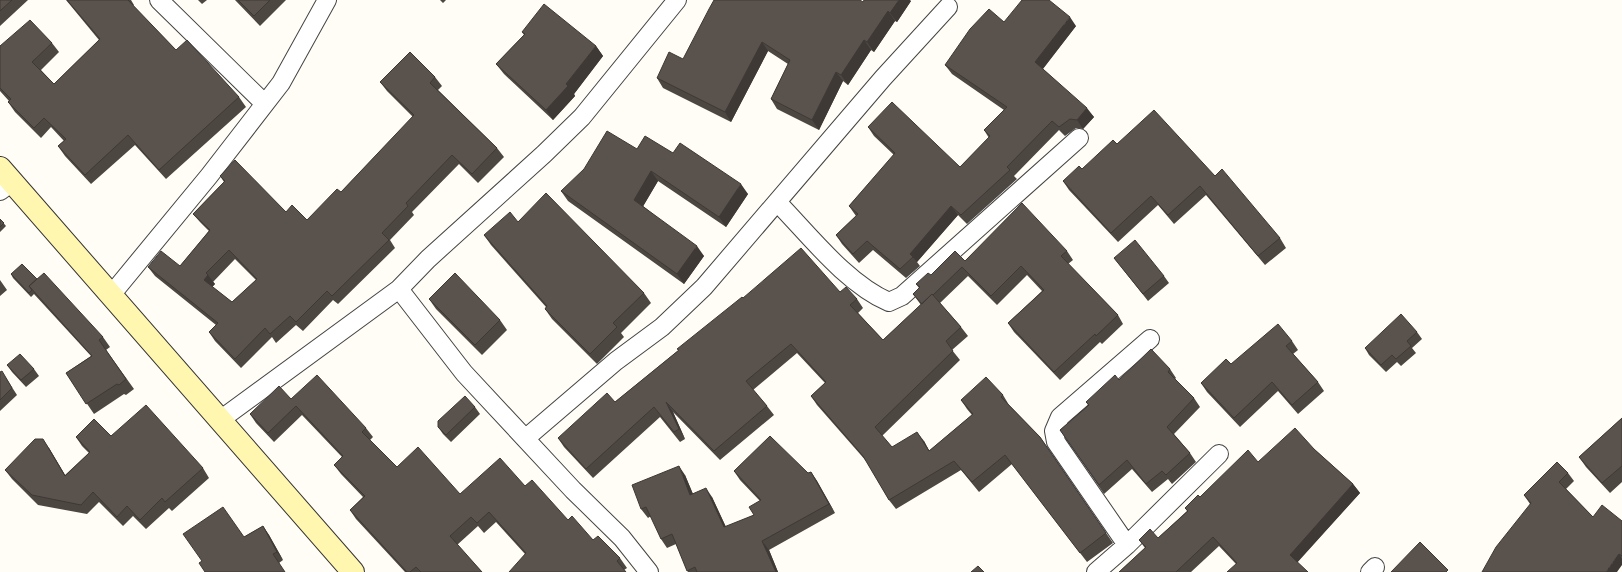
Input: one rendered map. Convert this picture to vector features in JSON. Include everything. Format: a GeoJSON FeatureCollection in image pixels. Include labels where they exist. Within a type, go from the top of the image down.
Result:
{"type":"FeatureCollection","features":[{"type":"Feature","properties":{"kind":"main road"},"geometry":{"type":"LineString","coordinates":[[4,181],[111,295],[353,572]]}},
{"type":"Feature","properties":{"kind":"street"},"geometry":{"type":"LineString","coordinates":[[159,0],[264,103]]}},
{"type":"Feature","properties":{"kind":"street"},"geometry":{"type":"LineString","coordinates":[[111,295],[209,176],[281,83],[327,0]]}},
{"type":"Feature","properties":{"kind":"street"},"geometry":{"type":"LineString","coordinates":[[220,420],[399,288],[428,259],[544,154],[582,117],[677,0]]}},
{"type":"Feature","properties":{"kind":"street"},"geometry":{"type":"LineString","coordinates":[[526,438],[616,361],[662,327],[704,287],[778,203],[882,78],[948,7]]}},
{"type":"Feature","properties":{"kind":"street"},"geometry":{"type":"LineString","coordinates":[[778,203],[856,283],[874,296],[889,302],[902,296],[1079,138]]}},
{"type":"Feature","properties":{"kind":"street"},"geometry":{"type":"LineString","coordinates":[[399,288],[464,373],[573,490],[622,538],[649,572]]}},
{"type":"Feature","properties":{"kind":"street"},"geometry":{"type":"LineString","coordinates":[[1127,545],[1056,442],[1054,431],[1060,417],[1150,339]]}},
{"type":"Feature","properties":{"kind":"street"},"geometry":{"type":"LineString","coordinates":[[1096,572],[1127,545],[1218,454]]}},
{"type":"Feature","properties":{"kind":"building"},"geometry":{"type":"Polygon","coordinates":[[[0,0],[12,0],[0,11],[0,0]]]}},
{"type":"Feature","properties":{"kind":"building"},"geometry":{"type":"Polygon","coordinates":[[[67,0],[128,0],[176,50],[187,40],[239,97],[159,170],[128,135],[85,175],[58,146],[66,139],[44,118],[34,128],[8,102],[11,99],[0,88],[0,46],[30,20],[52,43],[32,62],[54,84],[100,39],[67,0]]]}},
{"type":"Feature","properties":{"kind":"building"},"geometry":{"type":"Polygon","coordinates":[[[238,0],[270,0],[254,16],[238,0]]]}},
{"type":"Feature","properties":{"kind":"building"},"geometry":{"type":"Polygon","coordinates":[[[714,0],[860,0],[863,2],[864,0],[899,0],[890,13],[888,11],[867,42],[864,40],[841,75],[836,72],[812,120],[771,99],[790,60],[762,42],[725,112],[657,78],[669,52],[683,59],[714,0]]]}},
{"type":"Feature","properties":{"kind":"building"},"geometry":{"type":"Polygon","coordinates":[[[1022,0],[1049,0],[1070,17],[1035,62],[1087,108],[1077,120],[1070,119],[1059,127],[1052,121],[1007,167],[1010,170],[961,215],[951,206],[910,254],[913,257],[900,269],[867,241],[853,254],[836,235],[858,214],[849,206],[895,153],[868,127],[892,102],[960,167],[990,136],[984,130],[1007,107],[945,65],[970,29],[989,9],[1004,22],[1022,0]]]}},
{"type":"Feature","properties":{"kind":"building"},"geometry":{"type":"Polygon","coordinates":[[[544,4],[596,46],[566,84],[568,86],[546,110],[496,64],[525,34],[522,32],[544,4]]]}},
{"type":"Feature","properties":{"kind":"building"},"geometry":{"type":"Polygon","coordinates":[[[410,52],[435,77],[430,83],[497,148],[472,174],[452,155],[406,203],[408,206],[382,233],[389,240],[332,296],[327,291],[296,322],[290,316],[270,334],[265,328],[235,359],[209,332],[218,323],[148,267],[161,251],[180,266],[210,230],[193,214],[225,181],[220,176],[235,160],[286,212],[292,205],[307,220],[337,189],[341,192],[414,115],[380,82],[410,52]],[[229,250],[206,273],[208,275],[204,280],[232,302],[257,279],[229,250]]]}},
{"type":"Feature","properties":{"kind":"building"},"geometry":{"type":"Polygon","coordinates":[[[1154,110],[1215,176],[1222,169],[1280,238],[1258,256],[1200,186],[1168,215],[1151,196],[1111,233],[1063,181],[1079,166],[1082,169],[1113,140],[1117,144],[1154,110]]]}},
{"type":"Feature","properties":{"kind":"building"},"geometry":{"type":"Polygon","coordinates":[[[607,131],[637,149],[645,136],[673,153],[680,143],[741,184],[719,217],[651,171],[634,200],[697,246],[677,274],[561,191],[584,169],[607,131]]]}},
{"type":"Feature","properties":{"kind":"building"},"geometry":{"type":"Polygon","coordinates":[[[546,193],[644,293],[613,323],[617,327],[590,354],[545,309],[547,306],[484,235],[510,212],[518,222],[546,193]]]}},
{"type":"Feature","properties":{"kind":"building"},"geometry":{"type":"Polygon","coordinates":[[[1022,203],[1067,251],[1061,256],[1118,315],[1054,372],[1008,323],[1044,290],[1021,266],[991,296],[962,267],[922,304],[913,294],[920,287],[916,284],[928,273],[931,275],[955,251],[965,261],[1022,203]]]}},
{"type":"Feature","properties":{"kind":"building"},"geometry":{"type":"Polygon","coordinates":[[[0,219],[4,223],[0,227],[0,219]]]}},
{"type":"Feature","properties":{"kind":"building"},"geometry":{"type":"Polygon","coordinates":[[[1135,240],[1164,276],[1143,294],[1114,258],[1135,240]]]}},
{"type":"Feature","properties":{"kind":"building"},"geometry":{"type":"Polygon","coordinates":[[[801,248],[840,292],[846,287],[857,299],[850,305],[883,340],[932,294],[961,327],[946,341],[953,351],[875,427],[892,447],[917,432],[929,451],[973,414],[961,400],[986,377],[1003,395],[1001,397],[1040,437],[1106,533],[1080,553],[1005,455],[972,482],[954,461],[889,500],[863,456],[811,396],[826,382],[791,344],[746,381],[767,406],[714,451],[666,402],[679,429],[674,432],[654,407],[586,469],[558,438],[607,393],[615,402],[679,350],[677,349],[742,297],[743,298],[801,248]]]}},
{"type":"Feature","properties":{"kind":"building"},"geometry":{"type":"Polygon","coordinates":[[[22,264],[37,279],[29,286],[32,290],[29,293],[11,274],[22,264]]]}},
{"type":"Feature","properties":{"kind":"building"},"geometry":{"type":"Polygon","coordinates":[[[44,273],[103,337],[99,340],[126,379],[119,385],[117,384],[86,404],[66,373],[92,356],[29,286],[44,273]]]}},
{"type":"Feature","properties":{"kind":"building"},"geometry":{"type":"Polygon","coordinates":[[[455,273],[500,320],[475,345],[429,299],[455,273]]]}},
{"type":"Feature","properties":{"kind":"building"},"geometry":{"type":"Polygon","coordinates":[[[1401,314],[1417,332],[1407,341],[1411,346],[1396,359],[1392,355],[1381,365],[1365,348],[1401,314]]]}},
{"type":"Feature","properties":{"kind":"building"},"geometry":{"type":"Polygon","coordinates":[[[1278,324],[1292,341],[1286,346],[1318,382],[1292,405],[1272,382],[1234,418],[1201,383],[1226,359],[1231,364],[1278,324]]]}},
{"type":"Feature","properties":{"kind":"building"},"geometry":{"type":"Polygon","coordinates":[[[1151,349],[1170,369],[1168,372],[1194,398],[1167,427],[1190,453],[1166,475],[1162,471],[1146,484],[1127,460],[1099,485],[1060,430],[1089,405],[1086,402],[1115,375],[1119,380],[1151,349]]]}},
{"type":"Feature","properties":{"kind":"building"},"geometry":{"type":"Polygon","coordinates":[[[20,354],[34,369],[21,380],[7,365],[20,354]]]}},
{"type":"Feature","properties":{"kind":"building"},"geometry":{"type":"Polygon","coordinates":[[[2,371],[12,388],[0,400],[0,372],[2,371]]]}},
{"type":"Feature","properties":{"kind":"building"},"geometry":{"type":"Polygon","coordinates":[[[317,375],[366,428],[362,432],[397,467],[418,447],[460,494],[500,458],[525,486],[532,480],[568,520],[572,516],[593,540],[598,536],[620,558],[617,561],[626,572],[509,572],[526,553],[489,512],[477,523],[471,517],[450,536],[482,572],[421,572],[416,567],[410,572],[407,572],[350,510],[365,496],[334,465],[343,456],[296,406],[268,433],[250,414],[279,386],[291,399],[317,375]]]}},
{"type":"Feature","properties":{"kind":"building"},"geometry":{"type":"Polygon","coordinates":[[[465,396],[475,407],[446,435],[438,427],[438,421],[465,396]]]}},
{"type":"Feature","properties":{"kind":"building"},"geometry":{"type":"Polygon","coordinates":[[[146,405],[203,468],[165,502],[162,498],[140,520],[127,506],[117,517],[93,492],[81,505],[32,495],[5,470],[35,439],[43,439],[65,476],[90,452],[76,437],[94,419],[111,436],[146,405]]]}},
{"type":"Feature","properties":{"kind":"building"},"geometry":{"type":"Polygon","coordinates":[[[1622,418],[1622,466],[1602,483],[1579,457],[1622,418]]]}},
{"type":"Feature","properties":{"kind":"building"},"geometry":{"type":"Polygon","coordinates":[[[1295,428],[1314,449],[1353,484],[1290,555],[1308,572],[1227,572],[1237,563],[1213,537],[1176,572],[1119,572],[1146,547],[1139,540],[1150,529],[1158,538],[1188,511],[1185,508],[1198,495],[1200,497],[1248,450],[1258,462],[1295,428]]]}},
{"type":"Feature","properties":{"kind":"building"},"geometry":{"type":"Polygon","coordinates":[[[770,436],[808,473],[811,472],[829,504],[762,541],[776,572],[697,572],[695,567],[687,571],[672,534],[661,539],[646,507],[641,509],[632,485],[679,466],[690,495],[706,488],[724,527],[754,515],[749,507],[761,500],[734,471],[770,436]]]}},
{"type":"Feature","properties":{"kind":"building"},"geometry":{"type":"Polygon","coordinates":[[[1557,462],[1568,473],[1559,482],[1593,517],[1602,505],[1622,521],[1622,556],[1619,554],[1606,572],[1482,572],[1496,547],[1531,503],[1524,495],[1557,462]]]}},
{"type":"Feature","properties":{"kind":"building"},"geometry":{"type":"Polygon","coordinates":[[[223,507],[244,537],[263,526],[277,552],[273,554],[285,572],[205,572],[199,563],[202,561],[183,534],[223,507]]]}},
{"type":"Feature","properties":{"kind":"building"},"geometry":{"type":"Polygon","coordinates":[[[1420,542],[1448,570],[1446,572],[1391,572],[1420,542]]]}},
{"type":"Feature","properties":{"kind":"building"},"geometry":{"type":"Polygon","coordinates":[[[978,566],[984,572],[971,572],[978,566]]]}}]}
